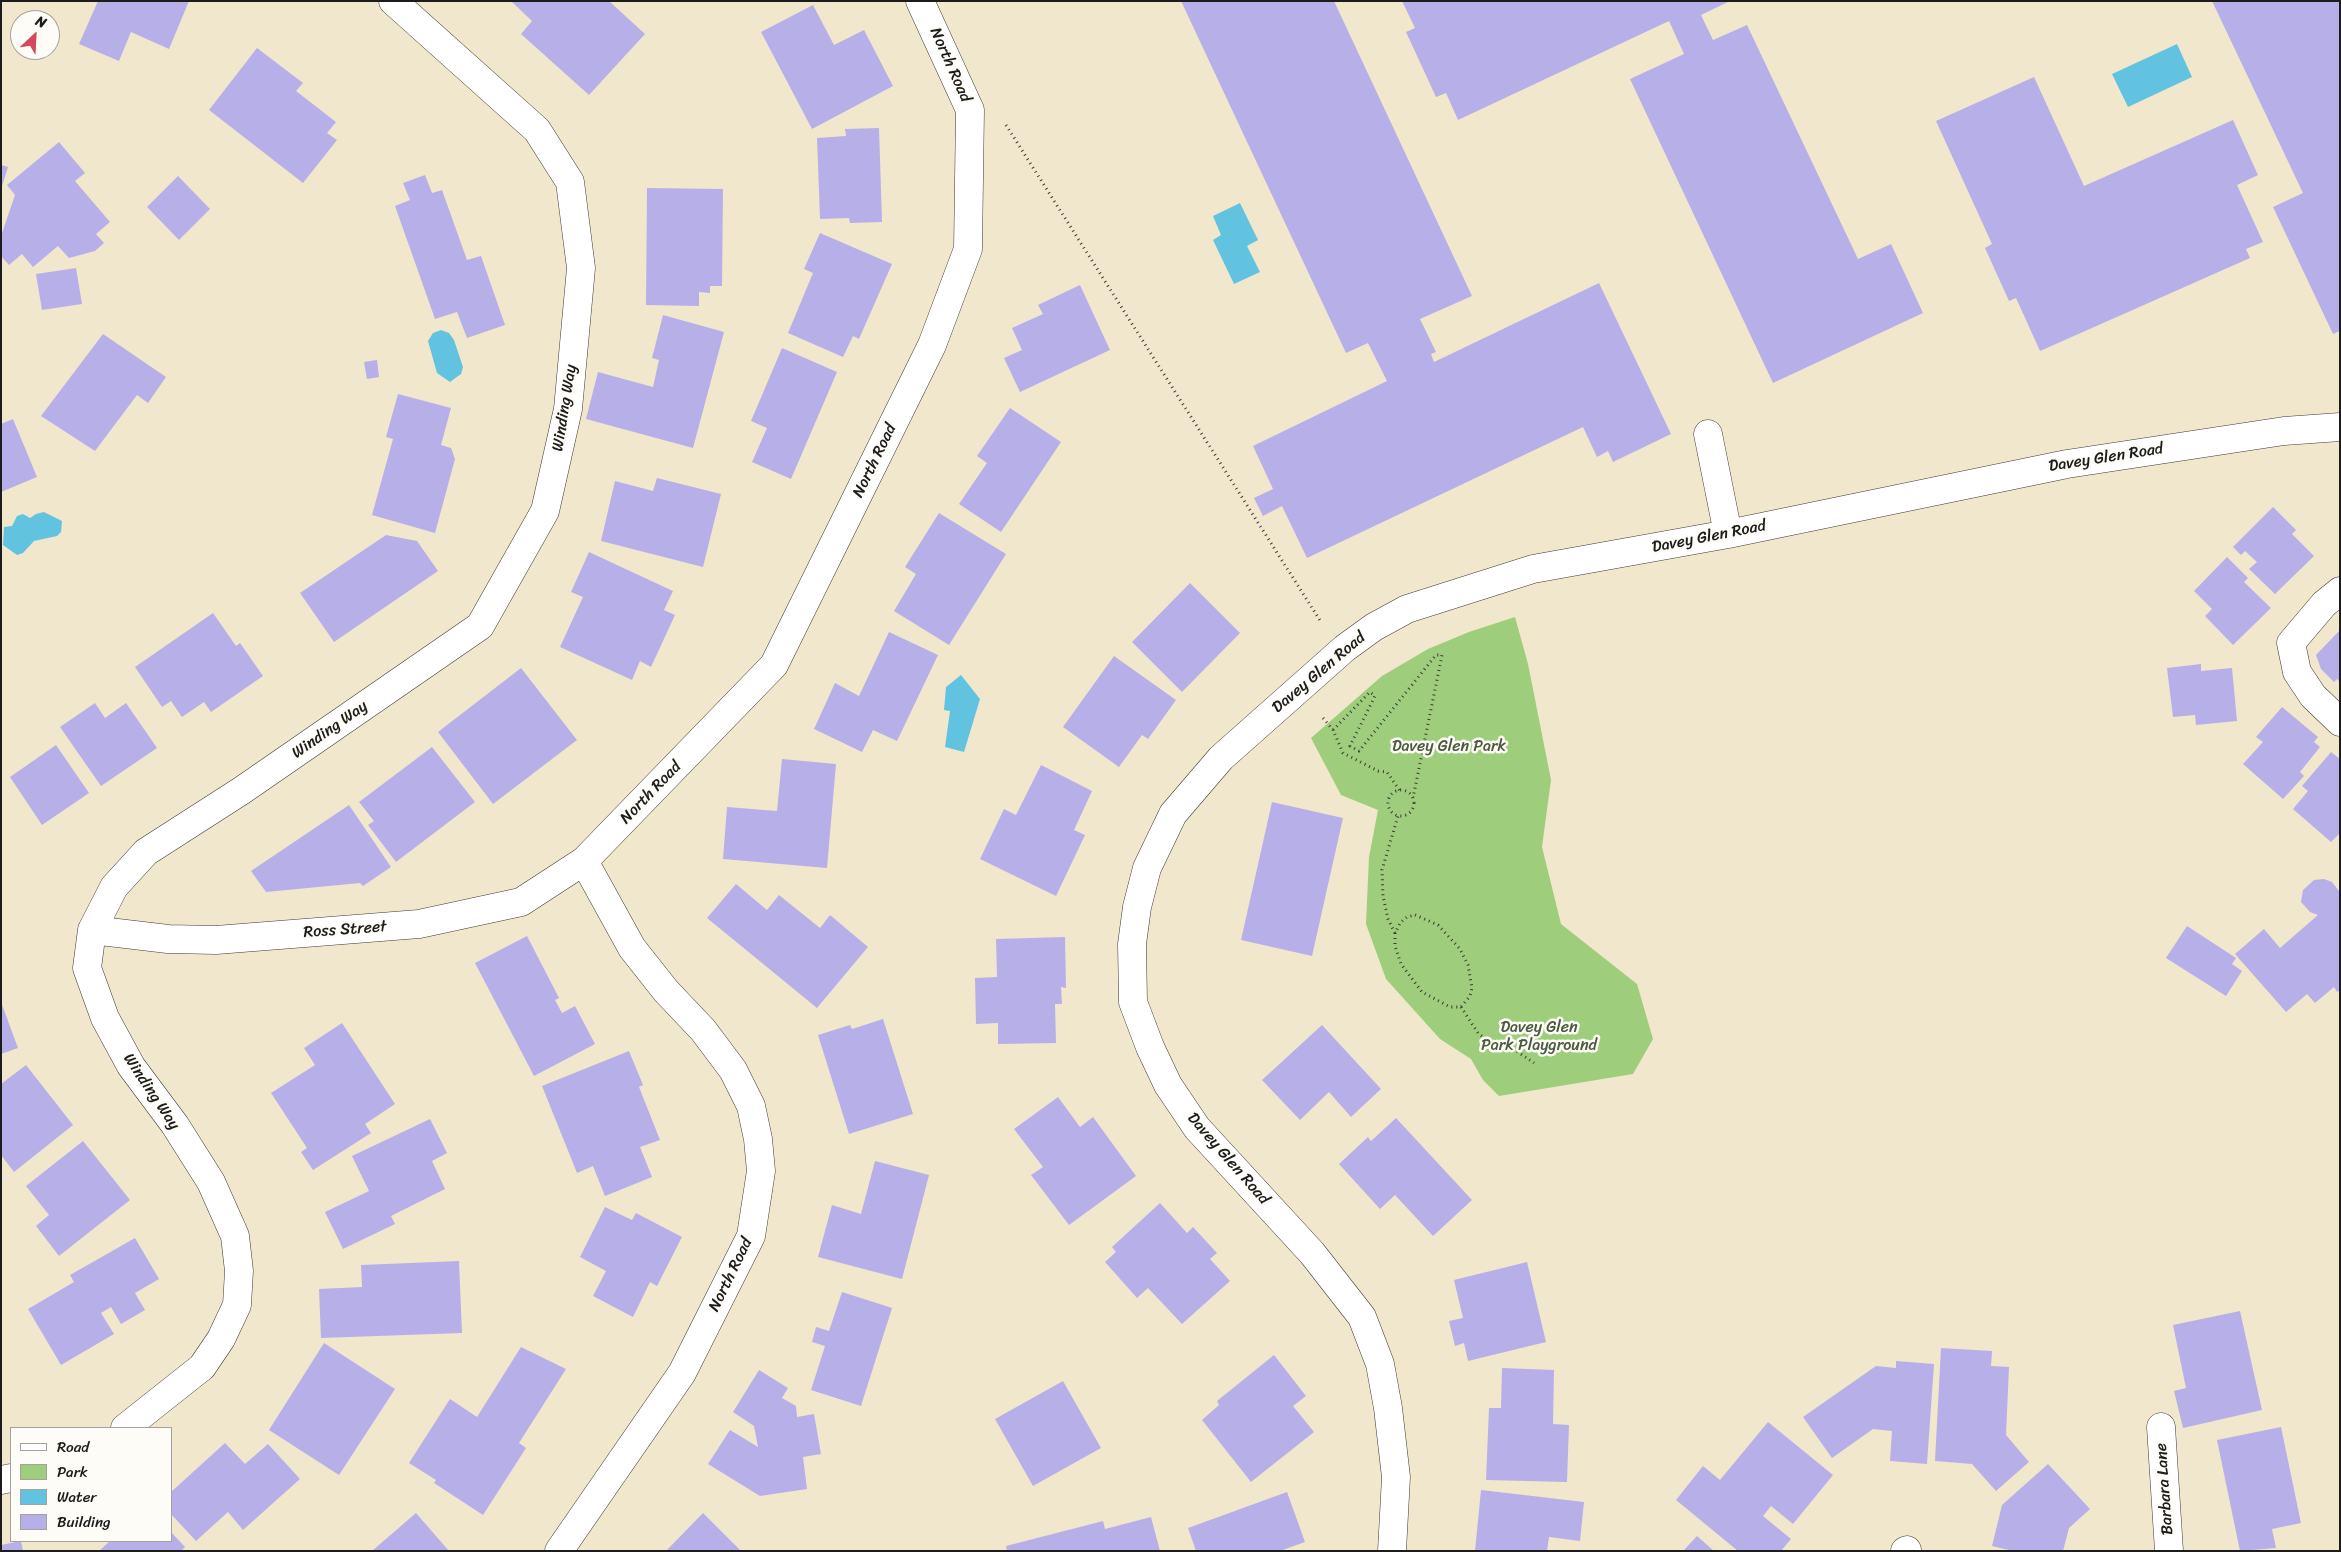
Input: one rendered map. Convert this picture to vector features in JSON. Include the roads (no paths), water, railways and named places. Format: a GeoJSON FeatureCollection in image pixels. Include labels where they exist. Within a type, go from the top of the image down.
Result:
{"type":"FeatureCollection","features":[{"type":"Feature","properties":{"kind":"street","name":"Winding Way"},"geometry":{"type":"LineString","coordinates":[[126,1427],[202,1367],[221,1339],[237,1305],[239,1272],[235,1236],[210,1182],[174,1125],[131,1066],[105,1018],[87,968],[92,930],[114,888],[146,852],[241,791],[480,626],[545,511],[568,409],[581,268],[570,182],[537,130],[393,1]]}},
{"type":"Feature","properties":{"kind":"street","name":"North Road"},"geometry":{"type":"LineString","coordinates":[[558,1551],[682,1373],[752,1236],[761,1171],[758,1139],[751,1106],[733,1070],[703,1030],[666,991],[632,948],[584,861],[774,665],[932,345],[968,249],[970,110],[920,1]]}},
{"type":"Feature","properties":{"kind":"street","name":"Davey Glen Road"},"geometry":{"type":"LineString","coordinates":[[1392,1551],[1396,1477],[1388,1408],[1380,1364],[1362,1317],[1312,1252],[1197,1128],[1168,1085],[1150,1047],[1133,1002],[1132,944],[1138,907],[1147,868],[1174,814],[1222,758],[1345,648],[1374,627],[1407,609],[1533,570],[1728,534],[2067,464],[2284,431],[2340,427]]}},
{"type":"Feature","properties":{"kind":"street"},"geometry":{"type":"LineString","coordinates":[[1708,434],[1728,534]]}},
{"type":"Feature","properties":{"kind":"street"},"geometry":{"type":"LineString","coordinates":[[2340,591],[2324,604],[2291,643],[2297,672],[2313,696],[2340,722]]}},
{"type":"Feature","properties":{"kind":"street","name":"Ross Street"},"geometry":{"type":"LineString","coordinates":[[92,930],[168,939],[216,940],[419,924],[521,902],[584,861]]}},
{"type":"Feature","properties":{"kind":"street","name":"Barbara Lane"},"geometry":{"type":"LineString","coordinates":[[2161,1427],[2169,1551]]}},
{"type":"Feature","properties":{"kind":"water"},"geometry":{"type":"Polygon","coordinates":[[[2177,44],[2192,77],[2128,107],[2112,74],[2177,44]]]}},
{"type":"Feature","properties":{"kind":"water"},"geometry":{"type":"Polygon","coordinates":[[[1240,203],[1258,240],[1247,246],[1260,272],[1234,284],[1213,240],[1221,235],[1213,216],[1240,203]]]}},
{"type":"Feature","properties":{"kind":"water"},"geometry":{"type":"Polygon","coordinates":[[[441,330],[449,333],[454,340],[463,367],[461,374],[450,382],[437,373],[428,341],[433,333],[441,330]]]}},
{"type":"Feature","properties":{"kind":"water"},"geometry":{"type":"Polygon","coordinates":[[[44,512],[62,521],[61,532],[57,536],[34,541],[23,553],[17,555],[3,545],[4,527],[12,526],[17,516],[23,514],[30,518],[44,512]]]}},
{"type":"Feature","properties":{"kind":"water"},"geometry":{"type":"Polygon","coordinates":[[[961,675],[980,699],[964,752],[945,747],[950,711],[944,710],[946,687],[961,675]]]}},
{"type":"Feature","properties":{"kind":"park label","name":"Davey Glen Park"},"geometry":{"type":"Point","coordinates":[1449,747]}},
{"type":"Feature","properties":{"kind":"park label","name":"Davey Glen Park Playground"},"geometry":{"type":"Point","coordinates":[1539,1037]}}]}
